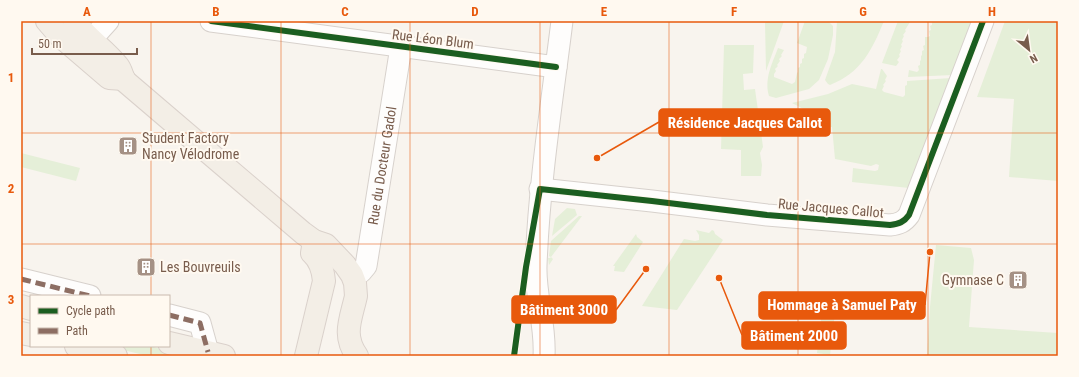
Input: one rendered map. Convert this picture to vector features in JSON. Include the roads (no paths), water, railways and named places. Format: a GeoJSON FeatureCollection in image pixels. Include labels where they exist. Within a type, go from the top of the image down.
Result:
{"type":"FeatureCollection","features":[{"type":"Feature","properties":{"kind":"main road"},"geometry":{"type":"LineString","coordinates":[[60,26],[85,46],[109,78],[124,79],[314,241],[326,245],[345,265],[352,275],[355,283],[356,296],[348,332],[350,344],[357,356]]}},
{"type":"Feature","properties":{"kind":"main road"},"geometry":{"type":"LineString","coordinates":[[306,356],[320,298],[324,274],[320,263],[312,253],[314,241]]}},
{"type":"Feature","properties":{"kind":"main road"},"geometry":{"type":"LineString","coordinates":[[324,274],[352,275]]}},
{"type":"Feature","properties":{"kind":"main road"},"geometry":{"type":"LineString","coordinates":[[170,343],[216,354]]}},
{"type":"Feature","properties":{"kind":"main road"},"geometry":{"type":"LineString","coordinates":[[80,347],[116,356]]}},
{"type":"Feature","properties":{"kind":"street"},"geometry":{"type":"LineString","coordinates":[[39,21],[60,26]]}},
{"type":"Feature","properties":{"kind":"street"},"geometry":{"type":"LineString","coordinates":[[85,46],[108,21]]}},
{"type":"Feature","properties":{"kind":"street","name":"Rue Léon Blum"},"geometry":{"type":"LineString","coordinates":[[211,21],[556,67]]}},
{"type":"Feature","properties":{"kind":"street"},"geometry":{"type":"LineString","coordinates":[[544,356],[536,267],[540,189],[562,21]]}},
{"type":"Feature","properties":{"kind":"street","name":"Rue Jacques Callot"},"geometry":{"type":"LineString","coordinates":[[540,189],[767,215],[897,225],[904,221],[909,215],[983,21]]}},
{"type":"Feature","properties":{"kind":"street","name":"Rue du Docteur Gadol"},"geometry":{"type":"LineString","coordinates":[[352,275],[361,272],[366,266],[400,47]]}},
{"type":"Feature","properties":{"kind":"street"},"geometry":{"type":"LineString","coordinates":[[21,279],[86,295]]}},
{"type":"Feature","properties":{"kind":"street"},"geometry":{"type":"LineString","coordinates":[[170,315],[200,323],[216,354]]}},
{"type":"Feature","properties":{"kind":"place","name":"Student Factory Nancy Vélodrome"},"geometry":{"type":"Point","coordinates":[128,146]}},
{"type":"Feature","properties":{"kind":"place","name":"Résidence Jacques Callot"},"geometry":{"type":"Point","coordinates":[597,158]}},
{"type":"Feature","properties":{"kind":"place","name":"Hommage à Samuel Paty"},"geometry":{"type":"Point","coordinates":[930,252]}},
{"type":"Feature","properties":{"kind":"place","name":"Les Bouvreuils"},"geometry":{"type":"Point","coordinates":[146,267]}},
{"type":"Feature","properties":{"kind":"place","name":"Bâtiment 3000"},"geometry":{"type":"Point","coordinates":[646,269]}},
{"type":"Feature","properties":{"kind":"place","name":"Bâtiment 2000"},"geometry":{"type":"Point","coordinates":[719,278]}},
{"type":"Feature","properties":{"kind":"place","name":"Gymnase C"},"geometry":{"type":"Point","coordinates":[1018,280]}}]}
